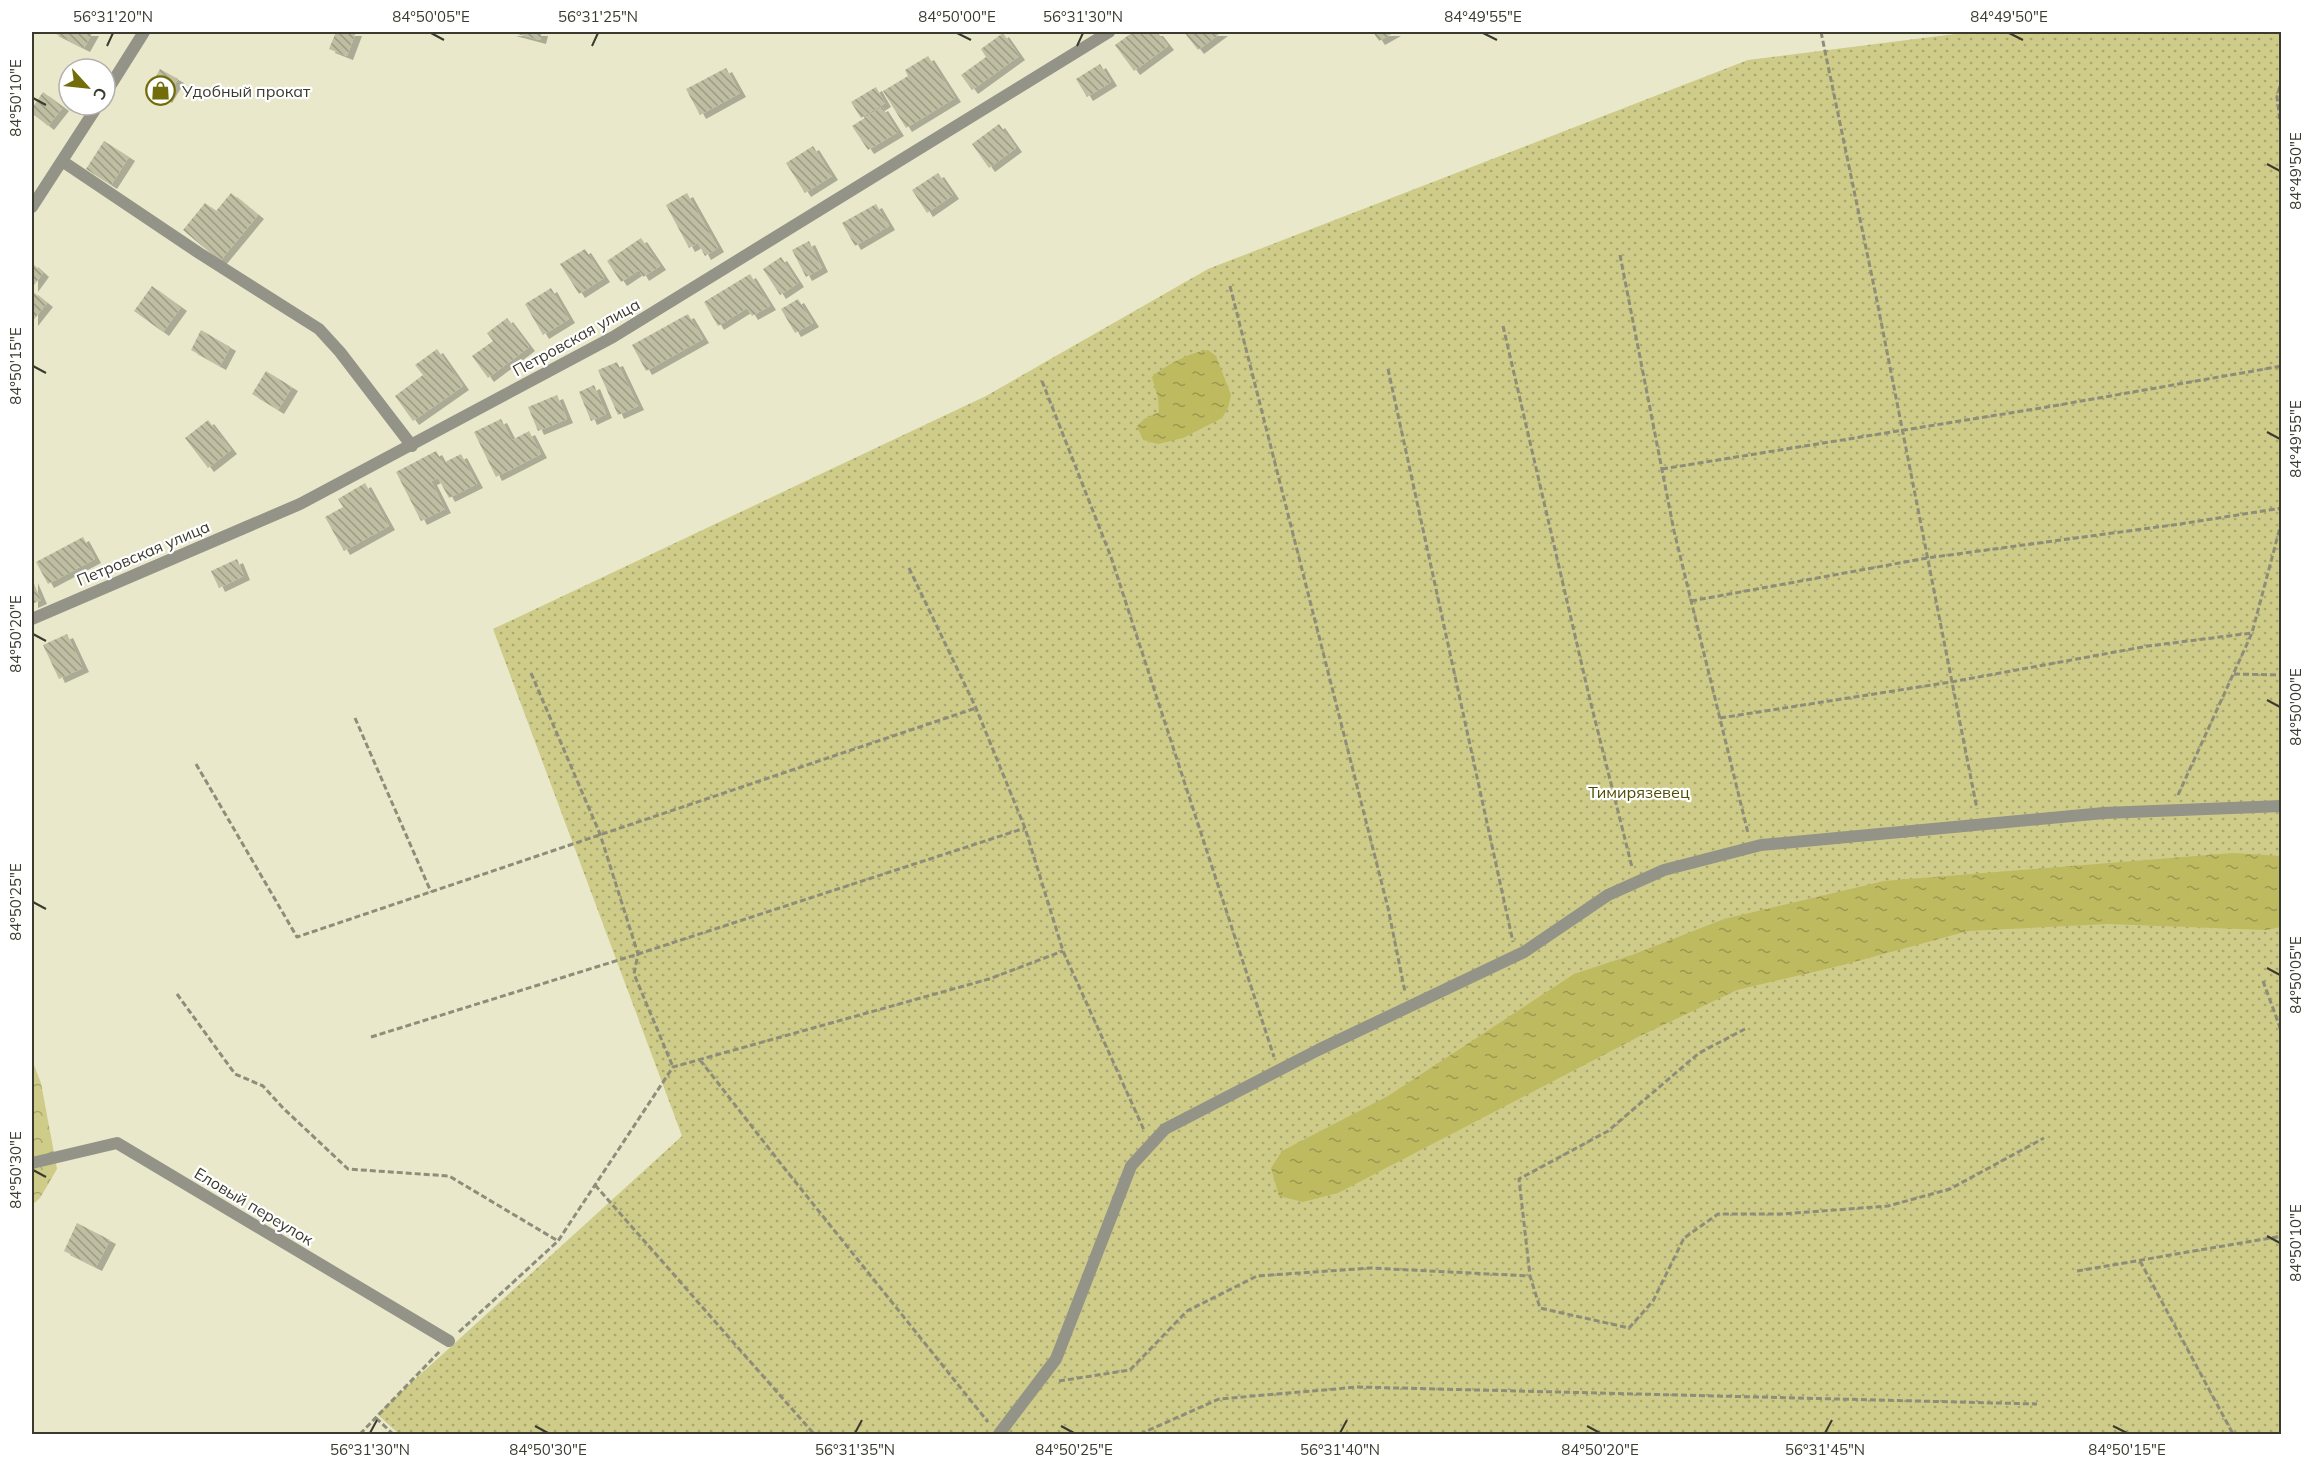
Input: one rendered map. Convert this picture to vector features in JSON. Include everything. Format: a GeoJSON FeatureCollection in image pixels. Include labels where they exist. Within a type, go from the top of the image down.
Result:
{"type":"FeatureCollection","features":[{"type":"Feature","properties":{"kind":"street"},"geometry":{"type":"LineString","coordinates":[[117,75],[144,32]]}},
{"type":"Feature","properties":{"kind":"street","name":"Петровская улица"},"geometry":{"type":"LineString","coordinates":[[32,619],[300,504],[614,337],[1109,32]]}},
{"type":"Feature","properties":{"kind":"street"},"geometry":{"type":"LineString","coordinates":[[32,207],[90,117]]}},
{"type":"Feature","properties":{"kind":"street"},"geometry":{"type":"LineString","coordinates":[[62,161],[199,253],[319,329],[340,352],[411,446]]}},
{"type":"Feature","properties":{"kind":"street"},"geometry":{"type":"LineString","coordinates":[[995,1430],[1056,1359],[1131,1166],[1165,1129],[1516,955],[1608,895],[1664,870],[1752,848],[2104,813],[2282,806]]}},
{"type":"Feature","properties":{"kind":"street","name":"Еловый переулок"},"geometry":{"type":"LineString","coordinates":[[32,1163],[117,1143],[449,1341]]}},
{"type":"Feature","properties":{"kind":"path"},"geometry":{"type":"LineString","coordinates":[[1821,32],[1981,825]]}},
{"type":"Feature","properties":{"kind":"path"},"geometry":{"type":"LineString","coordinates":[[2282,78],[2277,97],[2282,138]]}},
{"type":"Feature","properties":{"kind":"path"},"geometry":{"type":"LineString","coordinates":[[1620,255],[1662,469],[1691,601],[1752,848]]}},
{"type":"Feature","properties":{"kind":"path"},"geometry":{"type":"LineString","coordinates":[[1230,286],[1388,908],[1408,1007]]}},
{"type":"Feature","properties":{"kind":"path"},"geometry":{"type":"LineString","coordinates":[[1503,326],[1590,700],[1636,883]]}},
{"type":"Feature","properties":{"kind":"path"},"geometry":{"type":"LineString","coordinates":[[1662,469],[2282,366]]}},
{"type":"Feature","properties":{"kind":"path"},"geometry":{"type":"LineString","coordinates":[[1389,369],[1516,955]]}},
{"type":"Feature","properties":{"kind":"path"},"geometry":{"type":"LineString","coordinates":[[1042,381],[1111,557],[1278,1071]]}},
{"type":"Feature","properties":{"kind":"path"},"geometry":{"type":"LineString","coordinates":[[1691,601],[1927,558],[2282,508]]}},
{"type":"Feature","properties":{"kind":"path"},"geometry":{"type":"LineString","coordinates":[[2171,810],[2252,633],[2282,520]]}},
{"type":"Feature","properties":{"kind":"path"},"geometry":{"type":"LineString","coordinates":[[909,568],[976,708],[1025,828],[1063,951],[1151,1144]]}},
{"type":"Feature","properties":{"kind":"path"},"geometry":{"type":"LineString","coordinates":[[1720,718],[1951,682],[2148,646],[2252,633]]}},
{"type":"Feature","properties":{"kind":"path"},"geometry":{"type":"LineString","coordinates":[[531,673],[600,834],[638,954],[634,974],[673,1067]]}},
{"type":"Feature","properties":{"kind":"path"},"geometry":{"type":"LineString","coordinates":[[2234,674],[2282,675]]}},
{"type":"Feature","properties":{"kind":"path"},"geometry":{"type":"LineString","coordinates":[[196,764],[297,938],[976,708]]}},
{"type":"Feature","properties":{"kind":"path"},"geometry":{"type":"LineString","coordinates":[[355,718],[431,892]]}},
{"type":"Feature","properties":{"kind":"path"},"geometry":{"type":"LineString","coordinates":[[371,1037],[638,954],[1025,828]]}},
{"type":"Feature","properties":{"kind":"path"},"geometry":{"type":"LineString","coordinates":[[360,1434],[449,1341],[558,1240],[673,1067],[989,979],[1063,951]]}},
{"type":"Feature","properties":{"kind":"path"},"geometry":{"type":"LineString","coordinates":[[2263,981],[2282,1033]]}},
{"type":"Feature","properties":{"kind":"path"},"geometry":{"type":"LineString","coordinates":[[177,994],[236,1074],[263,1086],[348,1169],[448,1176],[558,1240]]}},
{"type":"Feature","properties":{"kind":"path"},"geometry":{"type":"LineString","coordinates":[[1745,1029],[1699,1053],[1608,1131],[1519,1179],[1530,1276],[1540,1308],[1629,1328],[1653,1301],[1684,1238],[1718,1214],[1782,1214],[1888,1206],[1950,1190],[2044,1138]]}},
{"type":"Feature","properties":{"kind":"path"},"geometry":{"type":"LineString","coordinates":[[699,1060],[995,1430]]}},
{"type":"Feature","properties":{"kind":"path"},"geometry":{"type":"LineString","coordinates":[[595,1185],[814,1434]]}},
{"type":"Feature","properties":{"kind":"path"},"geometry":{"type":"LineString","coordinates":[[2077,1271],[2282,1236]]}},
{"type":"Feature","properties":{"kind":"path"},"geometry":{"type":"LineString","coordinates":[[2140,1261],[2233,1434]]}},
{"type":"Feature","properties":{"kind":"path"},"geometry":{"type":"LineString","coordinates":[[1036,1385],[1130,1370],[1187,1311],[1257,1276],[1371,1268],[1530,1276]]}},
{"type":"Feature","properties":{"kind":"path"},"geometry":{"type":"LineString","coordinates":[[1140,1434],[1219,1399],[1358,1387],[2037,1404]]}},
{"type":"Feature","properties":{"kind":"path"},"geometry":{"type":"LineString","coordinates":[[376,1418],[393,1434]]}},
{"type":"Feature","properties":{"kind":"green space","name":"Тимирязевец"},"geometry":{"type":"Polygon","coordinates":[[[1971,32],[2281,32],[2281,1434],[399,1434],[377,1414],[682,1136],[493,629],[986,396],[1208,269],[1748,60],[1971,32]]]}},
{"type":"Feature","properties":{"kind":"green space"},"geometry":{"type":"Polygon","coordinates":[[[32,1060],[41,1083],[57,1169],[40,1198],[32,1205],[32,1060]]]}},
{"type":"Feature","properties":{"kind":"water"},"geometry":{"type":"Polygon","coordinates":[[[1208,350],[1216,356],[1231,395],[1228,408],[1222,418],[1183,438],[1158,444],[1143,440],[1137,426],[1144,419],[1159,412],[1152,377],[1178,360],[1208,350]]]}},
{"type":"Feature","properties":{"kind":"water"},"geometry":{"type":"Polygon","coordinates":[[[2233,853],[2281,856],[2281,927],[2266,930],[2107,924],[1968,931],[1843,965],[1737,990],[1640,1036],[1338,1193],[1303,1202],[1279,1196],[1271,1168],[1282,1151],[1388,1096],[1574,974],[1632,955],[1724,919],[1884,881],[2233,853]]]}},
{"type":"Feature","properties":{"kind":"building"},"geometry":{"type":"Polygon","coordinates":[[[52,32],[93,32],[84,48],[52,32]]]}},
{"type":"Feature","properties":{"kind":"building"},"geometry":{"type":"Polygon","coordinates":[[[336,32],[356,32],[347,56],[329,49],[336,32]]]}},
{"type":"Feature","properties":{"kind":"building"},"geometry":{"type":"Polygon","coordinates":[[[510,32],[542,32],[540,40],[510,32]]]}},
{"type":"Feature","properties":{"kind":"building"},"geometry":{"type":"Polygon","coordinates":[[[1133,32],[1157,32],[1168,46],[1134,71],[1115,45],[1133,32]]]}},
{"type":"Feature","properties":{"kind":"building"},"geometry":{"type":"Polygon","coordinates":[[[1184,32],[1222,32],[1198,50],[1184,32]]]}},
{"type":"Feature","properties":{"kind":"building"},"geometry":{"type":"Polygon","coordinates":[[[1373,32],[1395,32],[1379,41],[1373,32]]]}},
{"type":"Feature","properties":{"kind":"building"},"geometry":{"type":"Polygon","coordinates":[[[1003,33],[1019,56],[972,90],[961,75],[986,57],[981,49],[1003,33]]]}},
{"type":"Feature","properties":{"kind":"building"},"geometry":{"type":"Polygon","coordinates":[[[928,56],[955,98],[906,128],[883,91],[908,76],[905,70],[928,56]]]}},
{"type":"Feature","properties":{"kind":"building"},"geometry":{"type":"Polygon","coordinates":[[[1100,64],[1111,82],[1087,97],[1076,79],[1100,64]]]}},
{"type":"Feature","properties":{"kind":"building"},"geometry":{"type":"Polygon","coordinates":[[[726,68],[740,93],[700,115],[686,89],[726,68]]]}},
{"type":"Feature","properties":{"kind":"building"},"geometry":{"type":"Polygon","coordinates":[[[160,69],[178,79],[166,99],[149,89],[160,69]]]}},
{"type":"Feature","properties":{"kind":"building"},"geometry":{"type":"Polygon","coordinates":[[[876,87],[885,103],[861,118],[851,102],[876,87]]]}},
{"type":"Feature","properties":{"kind":"building"},"geometry":{"type":"Polygon","coordinates":[[[43,92],[57,102],[57,115],[48,126],[32,113],[32,108],[43,92]]]}},
{"type":"Feature","properties":{"kind":"building"},"geometry":{"type":"Polygon","coordinates":[[[882,107],[898,132],[868,150],[852,126],[882,107]]]}},
{"type":"Feature","properties":{"kind":"building"},"geometry":{"type":"Polygon","coordinates":[[[999,124],[1016,148],[989,168],[972,144],[999,124]]]}},
{"type":"Feature","properties":{"kind":"building"},"geometry":{"type":"Polygon","coordinates":[[[104,141],[129,157],[111,185],[86,169],[104,141]]]}},
{"type":"Feature","properties":{"kind":"building"},"geometry":{"type":"Polygon","coordinates":[[[813,146],[832,176],[805,193],[786,163],[813,146]]]}},
{"type":"Feature","properties":{"kind":"building"},"geometry":{"type":"Polygon","coordinates":[[[938,173],[953,195],[927,213],[912,190],[938,173]]]}},
{"type":"Feature","properties":{"kind":"building"},"geometry":{"type":"Polygon","coordinates":[[[231,193],[258,215],[220,261],[183,230],[205,203],[216,211],[231,193]]]}},
{"type":"Feature","properties":{"kind":"building"},"geometry":{"type":"Polygon","coordinates":[[[687,193],[718,248],[705,256],[698,243],[689,248],[666,205],[687,193]]]}},
{"type":"Feature","properties":{"kind":"building"},"geometry":{"type":"Polygon","coordinates":[[[876,204],[889,226],[855,246],[842,223],[876,204]]]}},
{"type":"Feature","properties":{"kind":"building"},"geometry":{"type":"Polygon","coordinates":[[[641,238],[660,266],[643,277],[639,270],[621,282],[607,261],[641,238]]]}},
{"type":"Feature","properties":{"kind":"building"},"geometry":{"type":"Polygon","coordinates":[[[809,241],[822,268],[806,277],[792,250],[809,241]]]}},
{"type":"Feature","properties":{"kind":"building"},"geometry":{"type":"Polygon","coordinates":[[[585,249],[604,278],[579,294],[560,264],[585,249]]]}},
{"type":"Feature","properties":{"kind":"building"},"geometry":{"type":"Polygon","coordinates":[[[781,257],[798,283],[780,295],[763,269],[781,257]]]}},
{"type":"Feature","properties":{"kind":"building"},"geometry":{"type":"Polygon","coordinates":[[[32,263],[43,273],[32,288],[32,263]]]}},
{"type":"Feature","properties":{"kind":"building"},"geometry":{"type":"Polygon","coordinates":[[[750,274],[770,306],[752,316],[747,308],[718,326],[704,302],[750,274]]]}},
{"type":"Feature","properties":{"kind":"building"},"geometry":{"type":"Polygon","coordinates":[[[152,286],[181,307],[163,332],[134,311],[152,286]]]}},
{"type":"Feature","properties":{"kind":"building"},"geometry":{"type":"Polygon","coordinates":[[[551,288],[569,319],[543,335],[525,304],[551,288]]]}},
{"type":"Feature","properties":{"kind":"building"},"geometry":{"type":"Polygon","coordinates":[[[32,291],[47,303],[32,322],[32,291]]]}},
{"type":"Feature","properties":{"kind":"building"},"geometry":{"type":"Polygon","coordinates":[[[798,299],[813,323],[795,333],[781,309],[798,299]]]}},
{"type":"Feature","properties":{"kind":"building"},"geometry":{"type":"Polygon","coordinates":[[[688,314],[703,339],[646,371],[632,345],[688,314]]]}},
{"type":"Feature","properties":{"kind":"building"},"geometry":{"type":"Polygon","coordinates":[[[507,318],[529,347],[488,378],[472,356],[493,341],[487,333],[507,318]]]}},
{"type":"Feature","properties":{"kind":"building"},"geometry":{"type":"Polygon","coordinates":[[[201,330],[230,347],[220,366],[191,350],[201,330]]]}},
{"type":"Feature","properties":{"kind":"building"},"geometry":{"type":"Polygon","coordinates":[[[437,349],[463,386],[413,421],[395,396],[423,375],[415,365],[437,349]]]}},
{"type":"Feature","properties":{"kind":"building"},"geometry":{"type":"Polygon","coordinates":[[[617,362],[638,406],[618,415],[598,370],[617,362]]]}},
{"type":"Feature","properties":{"kind":"building"},"geometry":{"type":"Polygon","coordinates":[[[266,371],[292,387],[278,410],[252,394],[266,371]]]}},
{"type":"Feature","properties":{"kind":"building"},"geometry":{"type":"Polygon","coordinates":[[[594,385],[606,414],[591,421],[579,392],[594,385]]]}},
{"type":"Feature","properties":{"kind":"building"},"geometry":{"type":"Polygon","coordinates":[[[557,395],[567,419],[538,431],[528,407],[557,395]]]}},
{"type":"Feature","properties":{"kind":"building"},"geometry":{"type":"Polygon","coordinates":[[[501,419],[512,440],[529,431],[541,454],[496,477],[474,432],[501,419]]]}},
{"type":"Feature","properties":{"kind":"building"},"geometry":{"type":"Polygon","coordinates":[[[208,420],[231,450],[208,468],[185,438],[208,420]]]}},
{"type":"Feature","properties":{"kind":"building"},"geometry":{"type":"Polygon","coordinates":[[[436,451],[443,463],[461,454],[477,484],[449,498],[438,478],[431,481],[445,509],[421,521],[396,472],[436,451]]]}},
{"type":"Feature","properties":{"kind":"building"},"geometry":{"type":"Polygon","coordinates":[[[365,483],[389,526],[344,551],[325,517],[343,507],[338,499],[365,483]]]}},
{"type":"Feature","properties":{"kind":"building"},"geometry":{"type":"Polygon","coordinates":[[[83,537],[95,559],[48,584],[36,562],[83,537]]]}},
{"type":"Feature","properties":{"kind":"building"},"geometry":{"type":"Polygon","coordinates":[[[237,559],[244,576],[219,588],[211,571],[237,559]]]}},
{"type":"Feature","properties":{"kind":"building"},"geometry":{"type":"Polygon","coordinates":[[[32,579],[41,600],[32,604],[32,579]]]}},
{"type":"Feature","properties":{"kind":"building"},"geometry":{"type":"Polygon","coordinates":[[[67,634],[83,668],[59,679],[43,645],[67,634]]]}},
{"type":"Feature","properties":{"kind":"building"},"geometry":{"type":"Polygon","coordinates":[[[77,1223],[110,1240],[96,1267],[64,1251],[77,1223]]]}},
{"type":"Feature","properties":{"kind":"place","name":"Удобный прокат"},"geometry":{"type":"Point","coordinates":[161,91]}}]}
